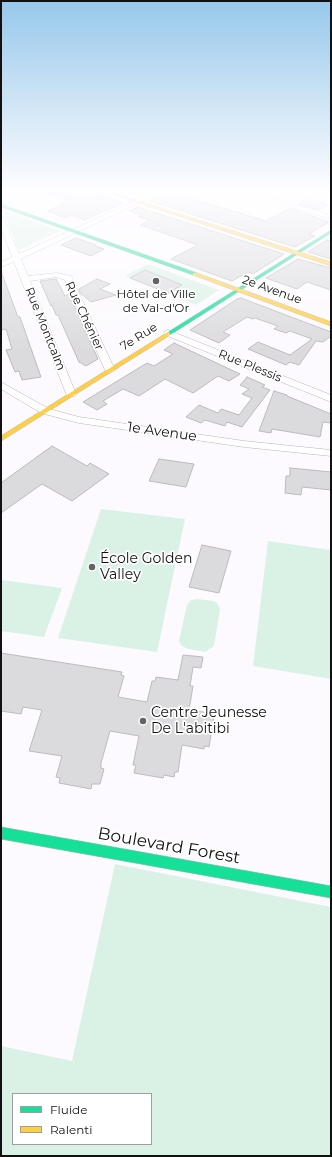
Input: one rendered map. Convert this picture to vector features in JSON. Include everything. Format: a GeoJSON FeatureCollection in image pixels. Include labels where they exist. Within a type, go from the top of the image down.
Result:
{"type":"FeatureCollection","features":[{"type":"Feature","properties":{"kind":"street","name":"Rue Montcalm"},"geometry":{"type":"LineString","coordinates":[[11,243],[71,394]]}},
{"type":"Feature","properties":{"kind":"street"},"geometry":{"type":"LineString","coordinates":[[1,265],[48,243]]}},
{"type":"Feature","properties":{"kind":"street","name":"2e Avenue"},"geometry":{"type":"LineString","coordinates":[[109,243],[331,324]]}},
{"type":"Feature","properties":{"kind":"street"},"geometry":{"type":"LineString","coordinates":[[266,243],[331,264]]}},
{"type":"Feature","properties":{"kind":"street","name":"7e Rue"},"geometry":{"type":"LineString","coordinates":[[1,438],[312,243]]}},
{"type":"Feature","properties":{"kind":"street","name":"Rue Chénier"},"geometry":{"type":"LineString","coordinates":[[25,279],[57,275],[68,278],[110,370]]}},
{"type":"Feature","properties":{"kind":"street","name":"Rue Plessis"},"geometry":{"type":"LineString","coordinates":[[168,333],[331,398]]}},
{"type":"Feature","properties":{"kind":"street","name":"1e Avenue"},"geometry":{"type":"LineString","coordinates":[[1,385],[46,411],[78,420],[244,444],[331,453]]}},
{"type":"Feature","properties":{"kind":"street","name":"Boulevard Forest"},"geometry":{"type":"LineString","coordinates":[[1,833],[331,892]]}},
{"type":"Feature","properties":{"kind":"green space"},"geometry":{"type":"Polygon","coordinates":[[[16,243],[34,243],[19,250],[16,243]]]}},
{"type":"Feature","properties":{"kind":"green space"},"geometry":{"type":"Polygon","coordinates":[[[148,264],[219,290],[196,305],[125,276],[148,264]]]}},
{"type":"Feature","properties":{"kind":"green space"},"geometry":{"type":"Polygon","coordinates":[[[101,509],[185,519],[157,652],[58,638],[101,509]]]}},
{"type":"Feature","properties":{"kind":"green space"},"geometry":{"type":"Polygon","coordinates":[[[268,541],[331,550],[331,679],[253,666],[268,541]]]}},
{"type":"Feature","properties":{"kind":"green space"},"geometry":{"type":"Polygon","coordinates":[[[1,580],[62,588],[44,637],[1,631],[1,580]]]}},
{"type":"Feature","properties":{"kind":"green space"},"geometry":{"type":"Polygon","coordinates":[[[197,599],[213,601],[217,603],[220,609],[214,646],[205,652],[188,649],[182,646],[179,641],[187,605],[191,600],[197,599]]]}},
{"type":"Feature","properties":{"kind":"green space"},"geometry":{"type":"Polygon","coordinates":[[[115,864],[331,907],[331,1156],[1,1156],[1,1046],[72,1061],[115,864]]]}},
{"type":"Feature","properties":{"kind":"building"},"geometry":{"type":"Polygon","coordinates":[[[65,243],[90,243],[104,249],[91,256],[61,245],[65,243]]]}},
{"type":"Feature","properties":{"kind":"building"},"geometry":{"type":"Polygon","coordinates":[[[192,243],[250,243],[284,254],[253,274],[248,272],[232,281],[171,259],[198,245],[192,243]]]}},
{"type":"Feature","properties":{"kind":"building"},"geometry":{"type":"Polygon","coordinates":[[[282,243],[302,243],[295,247],[282,243]]]}},
{"type":"Feature","properties":{"kind":"building"},"geometry":{"type":"Polygon","coordinates":[[[322,243],[331,243],[331,259],[308,252],[322,243]]]}},
{"type":"Feature","properties":{"kind":"building"},"geometry":{"type":"Polygon","coordinates":[[[298,259],[331,268],[331,290],[307,282],[297,289],[266,278],[298,259]]]}},
{"type":"Feature","properties":{"kind":"building","name":"Hôtel de Ville de Val-d'Or"},"geometry":{"type":"Polygon","coordinates":[[[145,270],[182,285],[168,293],[130,278],[145,270]]]}},
{"type":"Feature","properties":{"kind":"building"},"geometry":{"type":"Polygon","coordinates":[[[1,271],[18,317],[20,317],[41,377],[22,380],[19,371],[15,372],[6,350],[12,349],[6,329],[1,330],[1,271]]]}},
{"type":"Feature","properties":{"kind":"building"},"geometry":{"type":"Polygon","coordinates":[[[56,279],[65,296],[69,294],[98,359],[86,366],[79,362],[58,315],[56,315],[52,305],[51,306],[40,281],[56,279]]]}},
{"type":"Feature","properties":{"kind":"building"},"geometry":{"type":"Polygon","coordinates":[[[97,279],[110,284],[100,289],[116,295],[91,302],[80,293],[79,289],[97,279]]]}},
{"type":"Feature","properties":{"kind":"building"},"geometry":{"type":"Polygon","coordinates":[[[241,298],[331,332],[331,336],[323,342],[316,341],[299,365],[290,362],[286,365],[248,349],[258,342],[290,355],[312,339],[290,331],[286,333],[274,329],[278,326],[255,318],[253,319],[247,317],[223,332],[230,335],[219,343],[190,330],[237,299],[241,298]]]}},
{"type":"Feature","properties":{"kind":"building"},"geometry":{"type":"Polygon","coordinates":[[[174,343],[240,374],[229,381],[218,376],[193,393],[165,379],[139,396],[123,389],[103,401],[107,404],[97,410],[83,402],[147,363],[154,366],[173,354],[164,350],[174,343]]]}},
{"type":"Feature","properties":{"kind":"building"},"geometry":{"type":"Polygon","coordinates":[[[247,377],[265,385],[262,387],[270,390],[242,427],[227,422],[225,426],[205,420],[201,423],[186,417],[199,405],[218,413],[221,409],[239,415],[252,398],[242,394],[249,389],[240,385],[247,377]]]}},
{"type":"Feature","properties":{"kind":"building"},"geometry":{"type":"Polygon","coordinates":[[[274,391],[331,414],[331,423],[323,422],[320,437],[272,429],[271,433],[259,431],[274,391]]]}},
{"type":"Feature","properties":{"kind":"building"},"geometry":{"type":"Polygon","coordinates":[[[52,446],[87,466],[90,463],[109,474],[72,501],[42,484],[1,513],[1,483],[52,446]]]}},
{"type":"Feature","properties":{"kind":"building"},"geometry":{"type":"Polygon","coordinates":[[[159,459],[194,464],[186,487],[149,481],[159,459]]]}},
{"type":"Feature","properties":{"kind":"building"},"geometry":{"type":"Polygon","coordinates":[[[290,468],[331,472],[331,490],[302,487],[301,495],[285,493],[286,476],[290,476],[290,468]]]}},
{"type":"Feature","properties":{"kind":"building"},"geometry":{"type":"Polygon","coordinates":[[[202,545],[231,551],[219,593],[189,587],[202,545]]]}},
{"type":"Feature","properties":{"kind":"building","name":"Centre Jeunesse De L'abitibi"},"geometry":{"type":"Polygon","coordinates":[[[1,653],[122,672],[121,675],[124,676],[118,697],[147,702],[152,681],[155,681],[156,677],[178,680],[183,655],[203,657],[201,668],[193,667],[190,686],[193,686],[189,710],[210,713],[209,716],[214,717],[209,747],[204,746],[204,749],[182,745],[178,772],[175,772],[174,777],[164,775],[163,778],[134,773],[136,765],[133,765],[139,736],[110,731],[101,763],[101,768],[104,769],[100,784],[92,784],[91,789],[59,783],[60,778],[56,777],[62,756],[29,751],[42,710],[23,707],[21,714],[1,711],[1,653]]]}},
{"type":"Feature","properties":{"kind":"traffic: fast"},"geometry":{"type":"LineString","coordinates":[[108,243],[195,274]]}},
{"type":"Feature","properties":{"kind":"traffic: fast"},"geometry":{"type":"LineString","coordinates":[[168,334],[312,243]]}},
{"type":"Feature","properties":{"kind":"traffic: fast"},"geometry":{"type":"LineString","coordinates":[[1,833],[331,892]]}},
{"type":"Feature","properties":{"kind":"traffic: slow"},"geometry":{"type":"LineString","coordinates":[[266,243],[331,264]]}},
{"type":"Feature","properties":{"kind":"traffic: slow"},"geometry":{"type":"LineString","coordinates":[[195,274],[331,324]]}},
{"type":"Feature","properties":{"kind":"traffic: slow"},"geometry":{"type":"LineString","coordinates":[[1,439],[168,334]]}},
{"type":"Feature","properties":{"kind":"place","name":"Hôtel de Ville de Val-d'Or"},"geometry":{"type":"Point","coordinates":[156,281]}},
{"type":"Feature","properties":{"kind":"place","name":"École Golden Valley"},"geometry":{"type":"Point","coordinates":[92,567]}},
{"type":"Feature","properties":{"kind":"place","name":"Centre Jeunesse De L'abitibi"},"geometry":{"type":"Point","coordinates":[143,721]}}]}
